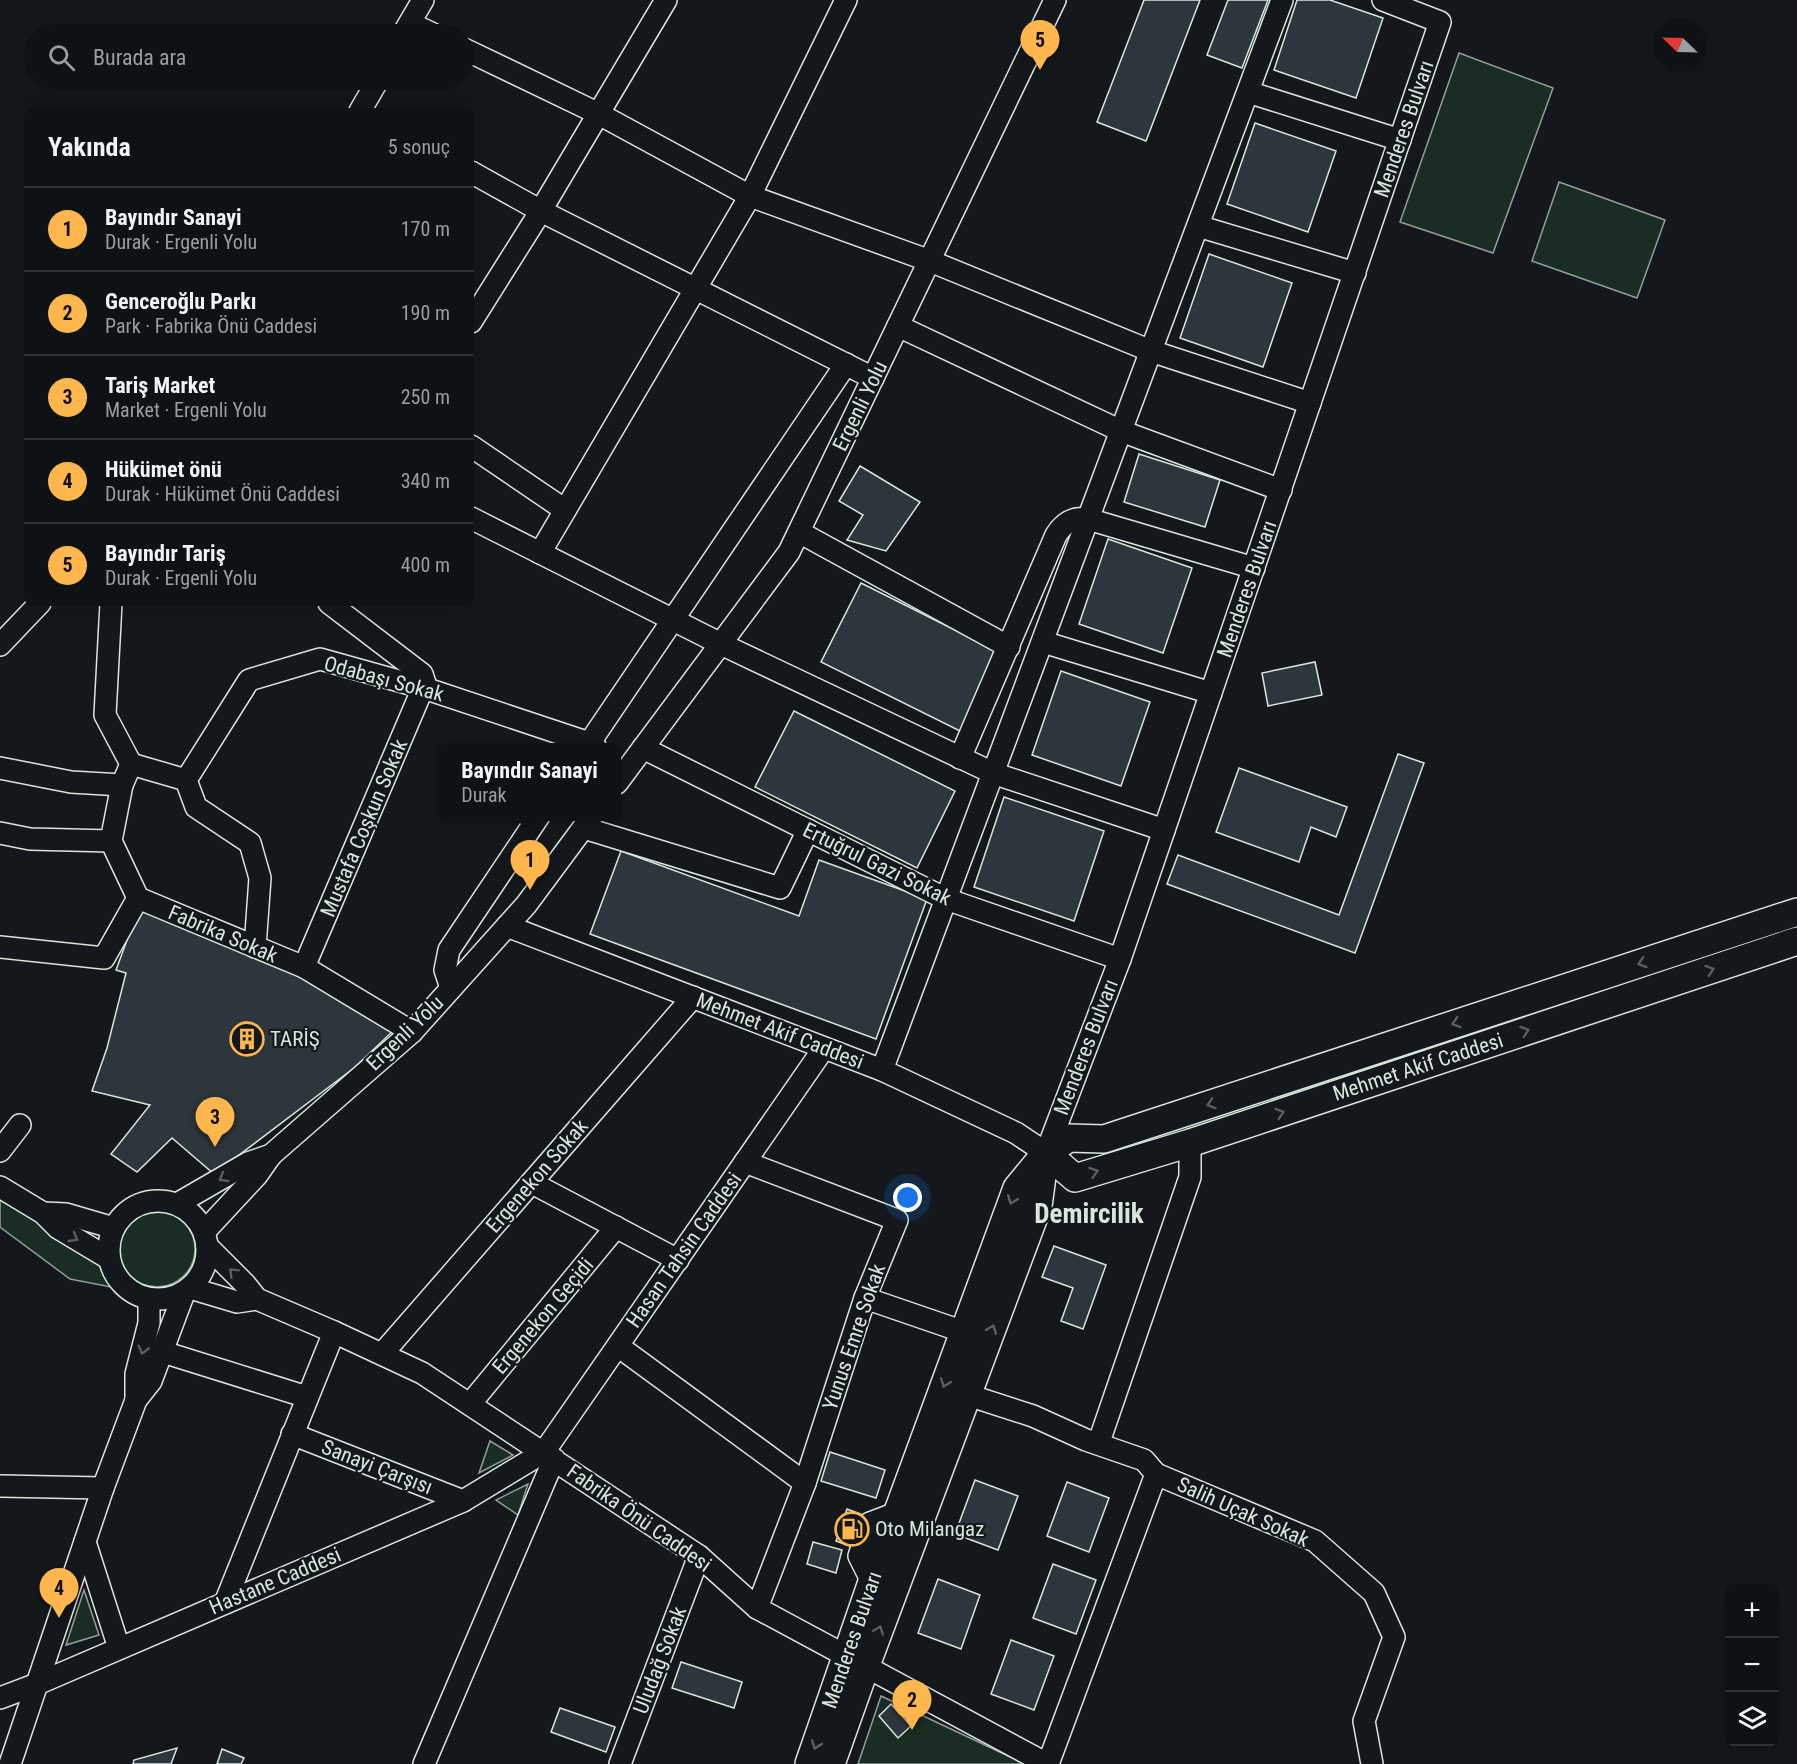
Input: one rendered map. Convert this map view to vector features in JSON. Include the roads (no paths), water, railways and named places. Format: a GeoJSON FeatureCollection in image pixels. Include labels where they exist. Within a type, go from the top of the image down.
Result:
{"type":"FeatureCollection","features":[{"type":"Feature","properties":{"kind":"main road","name":"Mehmet Akif Caddesi"},"geometry":{"type":"LineString","coordinates":[[1797,912],[1104,1139],[1069,1138],[1046,1153],[1075,1178],[1190,1143],[1797,941]]}},
{"type":"Feature","properties":{"kind":"main road","name":"Menderes Bulvarı"},"geometry":{"type":"LineString","coordinates":[[831,1764],[856,1662],[872,1582],[1017,1188],[1046,1153]]}},
{"type":"Feature","properties":{"kind":"main road","name":"Menderes Bulvarı"},"geometry":{"type":"LineString","coordinates":[[809,1764],[856,1662],[968,1395],[1038,1206],[1046,1153]]}},
{"type":"Feature","properties":{"kind":"street"},"geometry":{"type":"LineString","coordinates":[[409,24],[423,0]]}},
{"type":"Feature","properties":{"kind":"street"},"geometry":{"type":"LineString","coordinates":[[474,317],[541,211],[666,0]]}},
{"type":"Feature","properties":{"kind":"street"},"geometry":{"type":"LineString","coordinates":[[540,553],[750,196],[846,0]]}},
{"type":"Feature","properties":{"kind":"street","name":"Ergenli Yolu"},"geometry":{"type":"LineString","coordinates":[[621,769],[643,748],[789,552],[1055,0]]}},
{"type":"Feature","properties":{"kind":"street"},"geometry":{"type":"LineString","coordinates":[[882,1070],[1282,0]]}},
{"type":"Feature","properties":{"kind":"street","name":"Menderes Bulvarı"},"geometry":{"type":"LineString","coordinates":[[1046,1153],[1120,959],[1440,22],[1383,0]]}},
{"type":"Feature","properties":{"kind":"street"},"geometry":{"type":"LineString","coordinates":[[474,54],[599,114],[750,196],[930,261],[1151,351],[1310,403]]}},
{"type":"Feature","properties":{"kind":"street"},"geometry":{"type":"LineString","coordinates":[[362,108],[372,90]]}},
{"type":"Feature","properties":{"kind":"street"},"geometry":{"type":"LineString","coordinates":[[1248,92],[1400,140]]}},
{"type":"Feature","properties":{"kind":"street"},"geometry":{"type":"LineString","coordinates":[[474,174],[541,211],[873,378]]}},
{"type":"Feature","properties":{"kind":"street"},"geometry":{"type":"LineString","coordinates":[[1198,226],[1355,273]]}},
{"type":"Feature","properties":{"kind":"street"},"geometry":{"type":"LineString","coordinates":[[898,326],[1121,431],[1281,489]]}},
{"type":"Feature","properties":{"kind":"street"},"geometry":{"type":"LineString","coordinates":[[593,743],[672,620],[846,364]]}},
{"type":"Feature","properties":{"kind":"street"},"geometry":{"type":"LineString","coordinates":[[474,448],[565,510]]}},
{"type":"Feature","properties":{"kind":"street"},"geometry":{"type":"LineString","coordinates":[[960,758],[1060,529],[1071,520],[1088,519],[1254,568]]}},
{"type":"Feature","properties":{"kind":"street"},"geometry":{"type":"LineString","coordinates":[[474,520],[721,644],[993,773],[1164,830]]}},
{"type":"Feature","properties":{"kind":"street"},"geometry":{"type":"LineString","coordinates":[[799,532],[1009,647]]}},
{"type":"Feature","properties":{"kind":"street"},"geometry":{"type":"LineString","coordinates":[[0,645],[37,606]]}},
{"type":"Feature","properties":{"kind":"street"},"geometry":{"type":"LineString","coordinates":[[111,606],[105,716],[132,764],[186,780],[196,807],[250,843],[260,878],[255,947]]}},
{"type":"Feature","properties":{"kind":"street"},"geometry":{"type":"LineString","coordinates":[[333,606],[422,674],[424,688]]}},
{"type":"Feature","properties":{"kind":"street"},"geometry":{"type":"LineString","coordinates":[[1043,642],[1211,693]]}},
{"type":"Feature","properties":{"kind":"street","name":"Odabaşı Sokak"},"geometry":{"type":"LineString","coordinates":[[186,780],[249,680],[320,659],[424,688],[582,743]]}},
{"type":"Feature","properties":{"kind":"street","name":"Mustafa Coşkun Sokak"},"geometry":{"type":"LineString","coordinates":[[304,968],[424,688]]}},
{"type":"Feature","properties":{"kind":"street","name":"Ertuğrul Gazi Sokak"},"geometry":{"type":"LineString","coordinates":[[643,748],[946,899],[1120,959]]}},
{"type":"Feature","properties":{"kind":"street"},"geometry":{"type":"LineString","coordinates":[[0,947],[104,958],[138,898],[111,841],[122,785],[132,764]]}},
{"type":"Feature","properties":{"kind":"street"},"geometry":{"type":"LineString","coordinates":[[0,768],[71,782],[122,785]]}},
{"type":"Feature","properties":{"kind":"street"},"geometry":{"type":"LineString","coordinates":[[451,988],[445,970],[449,950],[536,821]]}},
{"type":"Feature","properties":{"kind":"street"},"geometry":{"type":"LineString","coordinates":[[588,822],[780,888],[808,830]]}},
{"type":"Feature","properties":{"kind":"street","name":"Ergenli Yolu"},"geometry":{"type":"LineString","coordinates":[[177,1204],[248,1163],[271,1155],[411,1032],[526,905],[588,822]]}},
{"type":"Feature","properties":{"kind":"street"},"geometry":{"type":"LineString","coordinates":[[0,833],[30,839],[111,841]]}},
{"type":"Feature","properties":{"kind":"street","name":"Fabrika Sokak"},"geometry":{"type":"LineString","coordinates":[[138,898],[304,968],[411,1032]]}},
{"type":"Feature","properties":{"kind":"street","name":"Mehmet Akif Caddesi"},"geometry":{"type":"LineString","coordinates":[[507,926],[882,1070],[1016,1133],[1046,1153]]}},
{"type":"Feature","properties":{"kind":"street","name":"Ergenekon Sokak"},"geometry":{"type":"LineString","coordinates":[[382,1354],[693,997]]}},
{"type":"Feature","properties":{"kind":"street","name":"Hasan Tahsin Caddesi"},"geometry":{"type":"LineString","coordinates":[[424,1764],[549,1456],[618,1346],[824,1048]]}},
{"type":"Feature","properties":{"kind":"street"},"geometry":{"type":"LineString","coordinates":[[0,1151],[20,1125]]}},
{"type":"Feature","properties":{"kind":"street"},"geometry":{"type":"LineString","coordinates":[[1101,1436],[1191,1177],[1190,1143]]}},
{"type":"Feature","properties":{"kind":"street"},"geometry":{"type":"LineString","coordinates":[[206,1239],[271,1155]]}},
{"type":"Feature","properties":{"kind":"street","name":"Yunus Emre Sokak"},"geometry":{"type":"LineString","coordinates":[[745,1162],[897,1220],[865,1298],[805,1483],[757,1608]]}},
{"type":"Feature","properties":{"kind":"street"},"geometry":{"type":"LineString","coordinates":[[531,1183],[678,1260]]}},
{"type":"Feature","properties":{"kind":"street"},"geometry":{"type":"LineString","coordinates":[[0,1187],[43,1213],[58,1228],[108,1258]]}},
{"type":"Feature","properties":{"kind":"street"},"geometry":{"type":"LineString","coordinates":[[10,1764],[103,1488],[136,1400],[151,1381],[187,1291],[201,1275],[206,1262],[206,1239],[197,1220],[188,1211],[177,1204],[161,1201],[145,1203],[130,1209],[118,1220],[109,1242],[108,1258],[118,1280],[129,1291],[149,1299],[159,1300],[187,1291]]}},
{"type":"Feature","properties":{"kind":"street"},"geometry":{"type":"LineString","coordinates":[[43,1213],[66,1214],[114,1228]]}},
{"type":"Feature","properties":{"kind":"street","name":"Ergenekon Geçidi"},"geometry":{"type":"LineString","coordinates":[[470,1404],[616,1227]]}},
{"type":"Feature","properties":{"kind":"street","name":"Fabrika Önü Caddesi"},"geometry":{"type":"LineString","coordinates":[[206,1239],[257,1299],[422,1373],[699,1556],[757,1608],[1048,1764]]}},
{"type":"Feature","properties":{"kind":"street","name":"Fabrika Önü Caddesi"},"geometry":{"type":"LineString","coordinates":[[187,1291],[237,1302],[257,1299]]}},
{"type":"Feature","properties":{"kind":"street"},"geometry":{"type":"LineString","coordinates":[[865,1298],[964,1332]]}},
{"type":"Feature","properties":{"kind":"street"},"geometry":{"type":"LineString","coordinates":[[136,1400],[136,1374],[149,1323],[149,1299]]}},
{"type":"Feature","properties":{"kind":"street"},"geometry":{"type":"LineString","coordinates":[[225,1603],[334,1332]]}},
{"type":"Feature","properties":{"kind":"street"},"geometry":{"type":"LineString","coordinates":[[618,1346],[805,1483]]}},
{"type":"Feature","properties":{"kind":"street"},"geometry":{"type":"LineString","coordinates":[[163,1352],[307,1398]]}},
{"type":"Feature","properties":{"kind":"street","name":"Salih Uçak Sokak"},"geometry":{"type":"LineString","coordinates":[[968,1395],[1033,1416],[1086,1440],[1144,1460],[1156,1474],[1315,1541],[1374,1593],[1394,1637],[1364,1721],[1372,1764]]}},
{"type":"Feature","properties":{"kind":"street","name":"Sanayi Çarşısı"},"geometry":{"type":"LineString","coordinates":[[292,1434],[463,1501]]}},
{"type":"Feature","properties":{"kind":"street","name":"Hastane Caddesi"},"geometry":{"type":"LineString","coordinates":[[0,1698],[463,1501],[549,1456]]}},
{"type":"Feature","properties":{"kind":"street"},"geometry":{"type":"LineString","coordinates":[[1048,1764],[1156,1474]]}},
{"type":"Feature","properties":{"kind":"street"},"geometry":{"type":"LineString","coordinates":[[0,1486],[103,1488]]}},
{"type":"Feature","properties":{"kind":"street"},"geometry":{"type":"LineString","coordinates":[[85,1542],[119,1648]]}},
{"type":"Feature","properties":{"kind":"street","name":"Uludağ Sokak"},"geometry":{"type":"LineString","coordinates":[[620,1764],[699,1556]]}},
{"type":"Feature","properties":{"kind":"place","name":"Bayındır Tariş"},"geometry":{"type":"Point","coordinates":[1040,70]}},
{"type":"Feature","properties":{"kind":"place","name":"Bayındır Sanayi"},"geometry":{"type":"Point","coordinates":[530,890]}},
{"type":"Feature","properties":{"kind":"place","name":"TARİŞ"},"geometry":{"type":"Point","coordinates":[247,1039]}},
{"type":"Feature","properties":{"kind":"place","name":"Tariş Market"},"geometry":{"type":"Point","coordinates":[215,1147]}},
{"type":"Feature","properties":{"kind":"place","name":"Oto Milangaz"},"geometry":{"type":"Point","coordinates":[852,1529]}},
{"type":"Feature","properties":{"kind":"place","name":"Hükümet önü"},"geometry":{"type":"Point","coordinates":[59,1618]}},
{"type":"Feature","properties":{"kind":"place","name":"Genceroğlu Parkı"},"geometry":{"type":"Point","coordinates":[912,1730]}},
{"type":"Feature","properties":{"kind":"district","name":"Demircilik"},"geometry":{"type":"Point","coordinates":[1089,1214]}}]}
